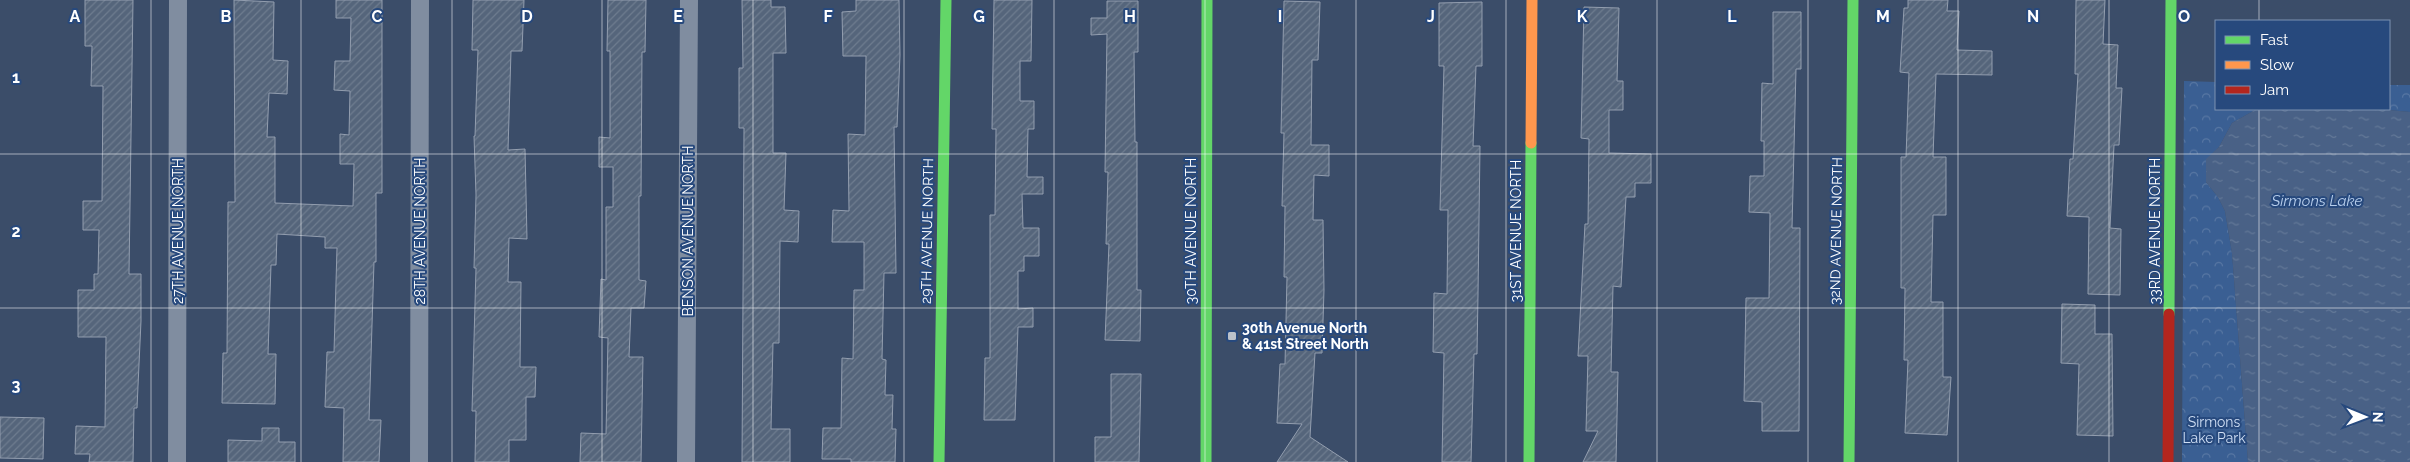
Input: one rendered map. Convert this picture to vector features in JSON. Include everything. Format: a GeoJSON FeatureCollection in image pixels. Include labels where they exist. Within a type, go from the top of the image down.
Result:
{"type":"FeatureCollection","features":[{"type":"Feature","properties":{"kind":"street","name":"27TH AVENUE NORTH"},"geometry":{"type":"LineString","coordinates":[[177,462],[178,0]]}},
{"type":"Feature","properties":{"kind":"street","name":"28TH AVENUE NORTH"},"geometry":{"type":"LineString","coordinates":[[419,462],[420,0]]}},
{"type":"Feature","properties":{"kind":"street","name":"BENSON AVENUE NORTH"},"geometry":{"type":"LineString","coordinates":[[686,462],[689,0]]}},
{"type":"Feature","properties":{"kind":"street","name":"29TH AVENUE NORTH"},"geometry":{"type":"LineString","coordinates":[[939,462],[946,0]]}},
{"type":"Feature","properties":{"kind":"street","name":"30TH AVENUE NORTH"},"geometry":{"type":"LineString","coordinates":[[1206,462],[1207,0]]}},
{"type":"Feature","properties":{"kind":"street","name":"31ST AVENUE NORTH"},"geometry":{"type":"LineString","coordinates":[[1529,462],[1532,0]]}},
{"type":"Feature","properties":{"kind":"street","name":"32ND AVENUE NORTH"},"geometry":{"type":"LineString","coordinates":[[1849,462],[1853,0]]}},
{"type":"Feature","properties":{"kind":"street","name":"33RD AVENUE NORTH"},"geometry":{"type":"LineString","coordinates":[[2168,462],[2171,0]]}},
{"type":"Feature","properties":{"kind":"green space","name":"Sirmons Lake Park"},"geometry":{"type":"Polygon","coordinates":[[[2184,81],[2215,82],[2215,110],[2255,110],[2232,123],[2219,147],[2206,160],[2206,182],[2218,197],[2225,211],[2232,253],[2248,462],[2182,462],[2184,81]]]}},
{"type":"Feature","properties":{"kind":"green space"},"geometry":{"type":"Polygon","coordinates":[[[2390,85],[2410,85],[2410,112],[2388,110],[2390,110],[2390,85]]]}},
{"type":"Feature","properties":{"kind":"water","name":"Sirmons Lake"},"geometry":{"type":"Polygon","coordinates":[[[2255,110],[2388,110],[2410,112],[2410,462],[2248,462],[2232,253],[2225,211],[2218,197],[2206,182],[2206,159],[2219,147],[2232,123],[2255,110]]]}},
{"type":"Feature","properties":{"kind":"building"},"geometry":{"type":"Polygon","coordinates":[[[85,0],[133,0],[129,274],[141,274],[141,321],[137,408],[134,408],[133,462],[89,462],[90,454],[75,454],[76,426],[105,427],[106,337],[78,337],[78,290],[94,290],[94,274],[98,274],[99,230],[83,230],[83,201],[102,201],[103,86],[91,86],[92,46],[85,46],[85,0]]]}},
{"type":"Feature","properties":{"kind":"building"},"geometry":{"type":"Polygon","coordinates":[[[234,0],[274,2],[273,60],[288,61],[287,94],[269,93],[267,137],[275,137],[275,203],[353,206],[354,164],[340,164],[340,134],[349,135],[350,91],[334,90],[335,61],[350,61],[351,18],[336,18],[336,0],[382,0],[382,193],[376,193],[376,262],[374,262],[369,420],[381,420],[379,462],[343,462],[344,408],[325,407],[327,352],[334,352],[337,248],[325,248],[325,237],[277,234],[276,265],[271,265],[268,354],[276,354],[275,404],[222,403],[223,353],[227,353],[228,202],[235,202],[234,0]]]}},
{"type":"Feature","properties":{"kind":"building"},"geometry":{"type":"Polygon","coordinates":[[[473,0],[524,0],[522,51],[511,51],[508,150],[525,149],[527,239],[509,238],[508,282],[521,282],[520,367],[536,367],[535,397],[526,397],[526,440],[509,440],[509,462],[475,462],[476,411],[472,411],[476,268],[474,268],[476,195],[474,136],[478,50],[472,50],[473,0]]]}},
{"type":"Feature","properties":{"kind":"building"},"geometry":{"type":"Polygon","coordinates":[[[608,0],[646,0],[645,52],[642,52],[639,280],[646,281],[644,308],[631,308],[629,357],[643,357],[641,462],[580,462],[581,433],[606,434],[608,338],[599,337],[601,279],[606,280],[606,207],[613,207],[613,167],[599,167],[599,137],[610,138],[610,51],[607,51],[608,0]]]}},
{"type":"Feature","properties":{"kind":"building"},"geometry":{"type":"Polygon","coordinates":[[[742,0],[771,0],[771,7],[785,7],[786,53],[773,53],[773,153],[786,153],[784,210],[799,211],[798,242],[780,241],[779,343],[773,343],[771,429],[790,429],[790,462],[742,462],[744,128],[739,128],[739,68],[743,68],[742,0]]]}},
{"type":"Feature","properties":{"kind":"building"},"geometry":{"type":"Polygon","coordinates":[[[856,0],[899,0],[900,55],[897,127],[894,127],[896,273],[884,273],[882,359],[886,360],[885,395],[893,395],[892,429],[896,429],[895,462],[851,462],[851,459],[822,459],[823,428],[841,428],[842,358],[853,359],[854,290],[864,290],[864,242],[832,242],[833,210],[849,211],[848,134],[865,135],[866,56],[843,56],[842,12],[856,11],[856,0]]]}},
{"type":"Feature","properties":{"kind":"building"},"geometry":{"type":"Polygon","coordinates":[[[994,0],[1032,0],[1031,61],[1020,61],[1020,101],[1034,101],[1034,129],[1028,129],[1027,177],[1043,177],[1043,194],[1022,194],[1023,228],[1039,228],[1039,256],[1024,256],[1024,271],[1018,271],[1018,309],[1033,308],[1033,327],[1018,327],[1015,420],[984,420],[985,358],[990,358],[990,215],[995,215],[996,129],[992,129],[994,0]]]}},
{"type":"Feature","properties":{"kind":"building"},"geometry":{"type":"Polygon","coordinates":[[[1908,0],[1948,0],[1947,11],[1959,11],[1957,50],[1992,51],[1992,75],[1936,74],[1933,157],[1946,157],[1946,215],[1933,215],[1931,302],[1943,302],[1943,377],[1951,377],[1947,435],[1905,433],[1908,360],[1904,360],[1905,288],[1901,288],[1901,157],[1906,157],[1909,73],[1900,72],[1904,8],[1908,8],[1908,0]]]}},
{"type":"Feature","properties":{"kind":"building"},"geometry":{"type":"Polygon","coordinates":[[[2076,0],[2105,0],[2103,44],[2118,45],[2116,88],[2122,88],[2119,145],[2114,145],[2110,228],[2121,229],[2120,295],[2088,294],[2089,217],[2067,216],[2070,159],[2073,159],[2078,74],[2075,74],[2076,0]]]}},
{"type":"Feature","properties":{"kind":"building"},"geometry":{"type":"Polygon","coordinates":[[[1107,1],[1138,1],[1138,52],[1134,52],[1135,142],[1137,142],[1137,290],[1141,290],[1140,341],[1105,340],[1109,244],[1106,244],[1108,172],[1105,172],[1107,34],[1091,35],[1091,18],[1107,18],[1107,1]]]}},
{"type":"Feature","properties":{"kind":"building"},"geometry":{"type":"Polygon","coordinates":[[[1284,1],[1320,2],[1318,60],[1312,60],[1311,145],[1329,145],[1329,176],[1314,175],[1313,220],[1323,220],[1324,290],[1322,353],[1315,353],[1310,437],[1348,462],[1277,462],[1302,424],[1277,423],[1280,364],[1285,364],[1287,277],[1284,277],[1285,206],[1282,206],[1284,133],[1281,133],[1284,1]]]}},
{"type":"Feature","properties":{"kind":"building"},"geometry":{"type":"Polygon","coordinates":[[[1482,2],[1482,66],[1476,66],[1473,146],[1480,146],[1477,354],[1474,354],[1471,462],[1442,462],[1444,353],[1433,352],[1434,293],[1447,294],[1448,210],[1440,210],[1444,66],[1439,66],[1439,3],[1482,2]]]}},
{"type":"Feature","properties":{"kind":"building"},"geometry":{"type":"Polygon","coordinates":[[[1584,7],[1619,8],[1617,81],[1623,81],[1623,110],[1609,110],[1609,153],[1651,154],[1651,183],[1635,183],[1635,197],[1626,197],[1621,287],[1613,286],[1611,372],[1618,372],[1616,462],[1583,462],[1598,431],[1586,431],[1588,356],[1578,356],[1585,224],[1588,224],[1589,139],[1581,138],[1584,7]]]}},
{"type":"Feature","properties":{"kind":"building"},"geometry":{"type":"Polygon","coordinates":[[[1773,12],[1801,12],[1801,69],[1796,69],[1792,228],[1800,228],[1799,431],[1762,431],[1762,402],[1744,401],[1746,298],[1769,298],[1770,213],[1749,212],[1750,176],[1764,176],[1764,141],[1761,141],[1762,83],[1773,84],[1773,12]]]}},
{"type":"Feature","properties":{"kind":"building"},"geometry":{"type":"Polygon","coordinates":[[[2062,304],[2095,305],[2095,334],[2112,334],[2113,436],[2077,435],[2079,364],[2061,363],[2062,304]]]}},
{"type":"Feature","properties":{"kind":"building"},"geometry":{"type":"Polygon","coordinates":[[[1111,374],[1141,374],[1139,462],[1095,462],[1095,437],[1111,437],[1111,374]]]}},
{"type":"Feature","properties":{"kind":"building"},"geometry":{"type":"Polygon","coordinates":[[[0,417],[44,418],[43,459],[0,458],[0,417]]]}},
{"type":"Feature","properties":{"kind":"building"},"geometry":{"type":"Polygon","coordinates":[[[262,428],[279,428],[279,442],[295,442],[295,462],[228,462],[228,440],[262,441],[262,428]]]}},
{"type":"Feature","properties":{"kind":"traffic: fast"},"geometry":{"type":"LineString","coordinates":[[939,462],[946,0]]}},
{"type":"Feature","properties":{"kind":"traffic: fast"},"geometry":{"type":"LineString","coordinates":[[1206,462],[1207,0]]}},
{"type":"Feature","properties":{"kind":"traffic: fast"},"geometry":{"type":"LineString","coordinates":[[1849,462],[1853,0]]}},
{"type":"Feature","properties":{"kind":"traffic: fast"},"geometry":{"type":"LineString","coordinates":[[2169,314],[2171,0]]}},
{"type":"Feature","properties":{"kind":"traffic: fast"},"geometry":{"type":"LineString","coordinates":[[1529,462],[1531,143]]}},
{"type":"Feature","properties":{"kind":"traffic: slow"},"geometry":{"type":"LineString","coordinates":[[1531,143],[1532,0]]}},
{"type":"Feature","properties":{"kind":"traffic: jam"},"geometry":{"type":"LineString","coordinates":[[2168,462],[2169,314]]}},
{"type":"Feature","properties":{"kind":"place","name":"30th Avenue North & 41st Street North"},"geometry":{"type":"Point","coordinates":[1232,336]}}]}
